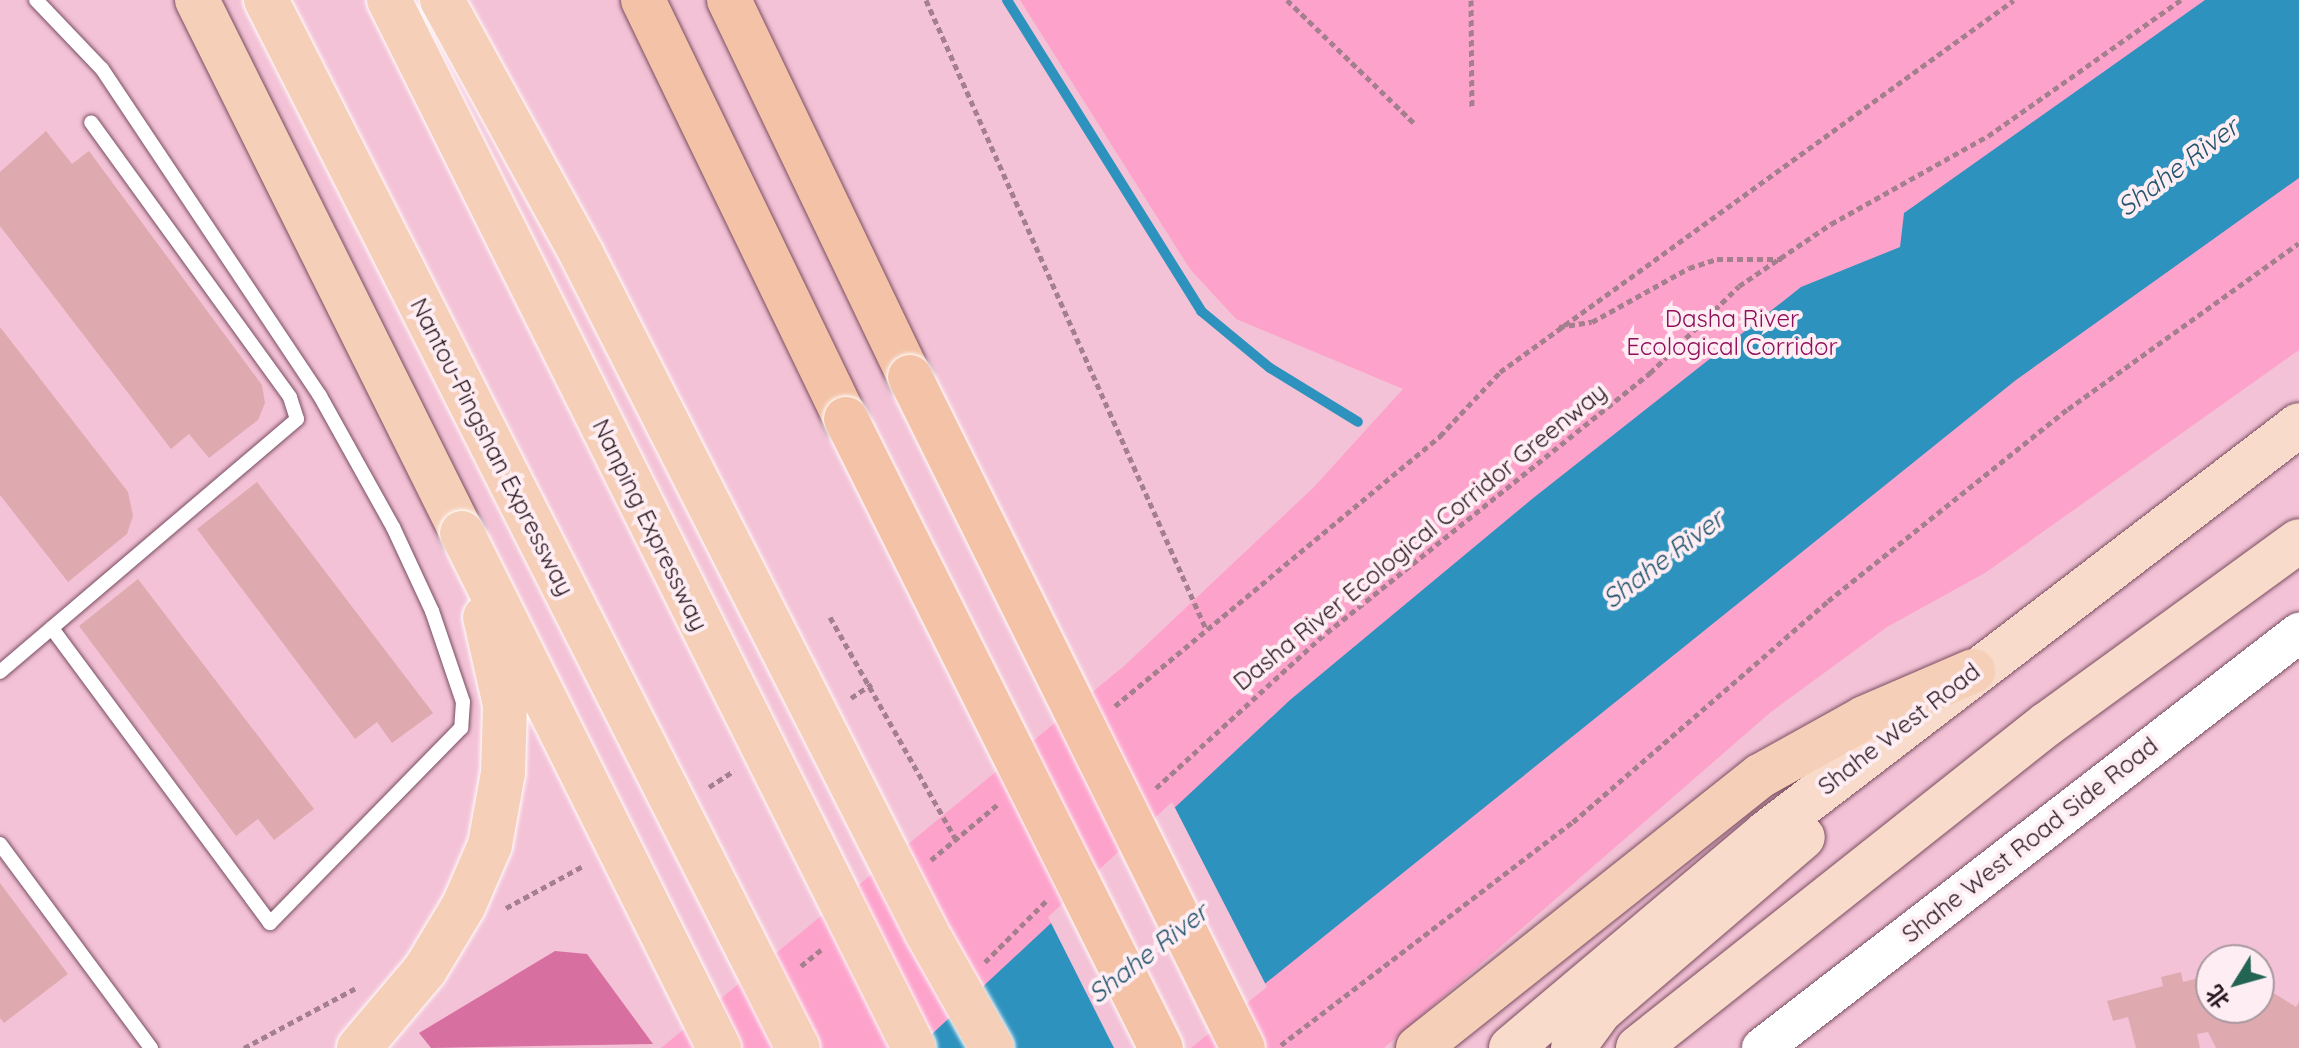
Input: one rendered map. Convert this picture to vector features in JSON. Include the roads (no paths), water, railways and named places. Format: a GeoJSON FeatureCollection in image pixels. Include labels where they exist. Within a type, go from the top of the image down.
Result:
{"type":"FeatureCollection","features":[{"type":"Feature","properties":{"kind":"highway"},"geometry":{"type":"LineString","coordinates":[[197,0],[719,1048]]}},
{"type":"Feature","properties":{"kind":"highway","name":"Nantou-Pingshan Expressway"},"geometry":{"type":"LineString","coordinates":[[266,0],[798,1048]]}},
{"type":"Feature","properties":{"kind":"highway","name":"Nanping Expressway"},"geometry":{"type":"LineString","coordinates":[[389,0],[914,1048]]}},
{"type":"Feature","properties":{"kind":"highway"},"geometry":{"type":"LineString","coordinates":[[442,0],[582,255],[927,933],[992,1048]]}},
{"type":"Feature","properties":{"kind":"highway"},"geometry":{"type":"LineString","coordinates":[[643,0],[846,419],[1161,1048]]}},
{"type":"Feature","properties":{"kind":"highway"},"geometry":{"type":"LineString","coordinates":[[729,0],[910,377],[1243,1048]]}},
{"type":"Feature","properties":{"kind":"highway"},"geometry":{"type":"LineString","coordinates":[[359,1048],[425,970],[464,905],[490,845],[503,773],[505,705],[462,533]]}},
{"type":"Feature","properties":{"kind":"highway"},"geometry":{"type":"LineString","coordinates":[[1418,1048],[1760,776],[1864,718],[1973,671]]}},
{"type":"Feature","properties":{"kind":"main road","name":"Shahe West Road"},"geometry":{"type":"LineString","coordinates":[[1511,1048],[1633,940],[1884,741],[2299,425]]}},
{"type":"Feature","properties":{"kind":"main road"},"geometry":{"type":"LineString","coordinates":[[1638,1048],[2047,724],[2299,541]]}},
{"type":"Feature","properties":{"kind":"main road","name":"Shahe West Road Side Road"},"geometry":{"type":"LineString","coordinates":[[1762,1048],[2299,633]]}},
{"type":"Feature","properties":{"kind":"main road"},"geometry":{"type":"LineString","coordinates":[[1573,1048],[1600,1011],[1828,815],[1884,741]]}},
{"type":"Feature","properties":{"kind":"lane"},"geometry":{"type":"LineString","coordinates":[[36,0],[102,69],[320,396],[393,527],[432,611],[463,702],[461,728],[270,923],[52,628]]}},
{"type":"Feature","properties":{"kind":"lane"},"geometry":{"type":"LineString","coordinates":[[0,672],[297,419],[290,397],[91,122]]}},
{"type":"Feature","properties":{"kind":"lane"},"geometry":{"type":"LineString","coordinates":[[0,844],[151,1048]]}},
{"type":"Feature","properties":{"kind":"water","name":"Shahe River"},"geometry":{"type":"Polygon","coordinates":[[[2205,0],[2299,0],[2299,178],[2016,380],[1185,1048],[917,1048],[1290,700],[1532,499],[1801,287],[1900,247],[1904,213],[2205,0]]]}},
{"type":"Feature","properties":{"kind":"waterway"},"geometry":{"type":"LineString","coordinates":[[1007,0],[1201,311],[1270,368],[1358,422]]}},
{"type":"Feature","properties":{"kind":"park label","name":"Dasha River Ecological Corridor"},"geometry":{"type":"Point","coordinates":[1732,333]}}]}
